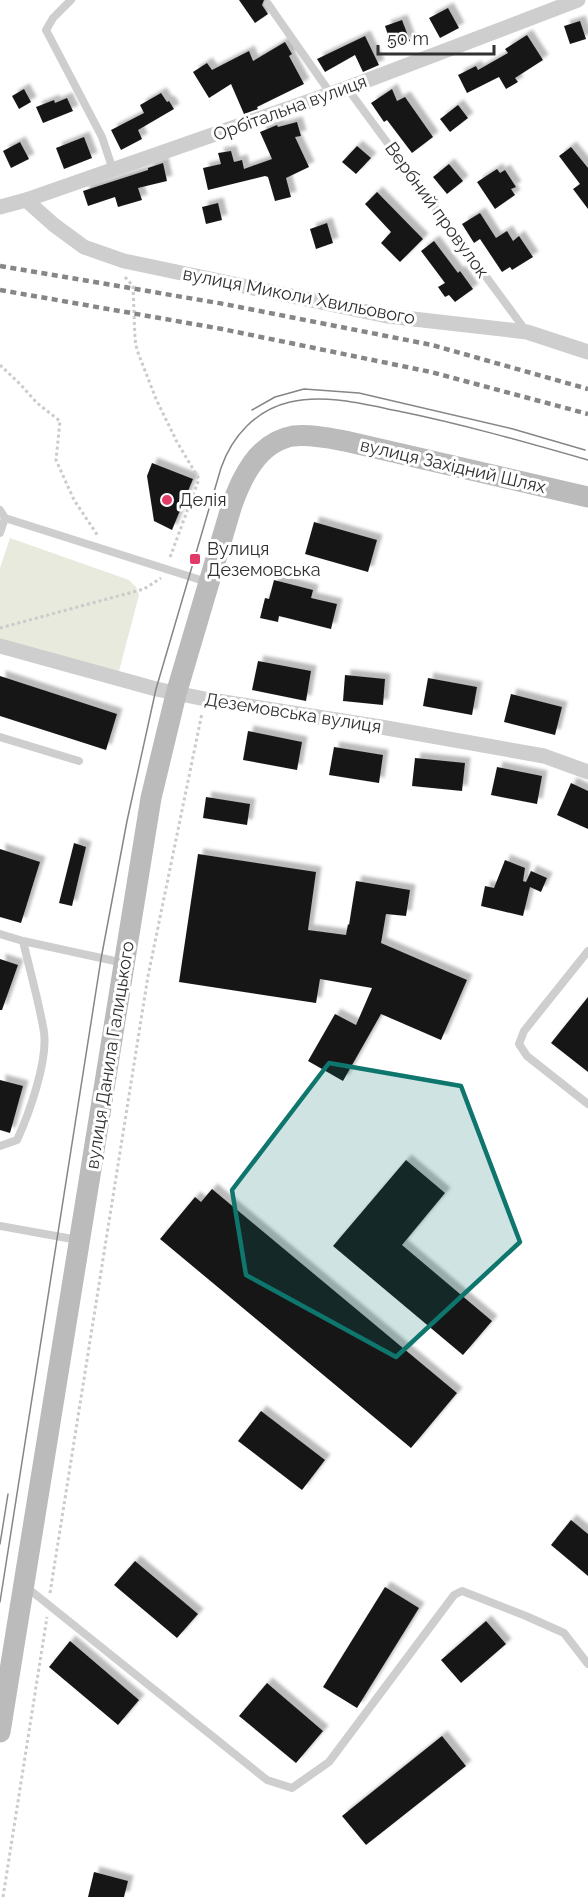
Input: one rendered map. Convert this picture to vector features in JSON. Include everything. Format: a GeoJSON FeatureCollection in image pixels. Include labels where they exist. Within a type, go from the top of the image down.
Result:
{"type":"FeatureCollection","features":[{"type":"Feature","properties":{"kind":"street","name":"Орбітальна вулиця"},"geometry":{"type":"LineString","coordinates":[[0,207],[27,200],[331,94],[578,0]]}},
{"type":"Feature","properties":{"kind":"street","name":"вулиця Миколи Хвильового"},"geometry":{"type":"LineString","coordinates":[[27,200],[54,225],[84,247],[124,261],[387,316],[527,332],[588,352]]}},
{"type":"Feature","properties":{"kind":"street","name":"вулиця Західний Шлях"},"geometry":{"type":"LineString","coordinates":[[318,437],[345,441],[588,497]]}},
{"type":"Feature","properties":{"kind":"street","name":"вулиця Данила Галицького"},"geometry":{"type":"LineString","coordinates":[[0,1732],[6,1660],[24,1585],[151,798],[176,694],[235,496],[252,464],[268,447],[285,438],[318,437]]}},
{"type":"Feature","properties":{"kind":"street","name":"Деземовська вулиця"},"geometry":{"type":"LineString","coordinates":[[0,646],[176,694],[544,756],[588,772]]}},
{"type":"Feature","properties":{"kind":"lane"},"geometry":{"type":"LineString","coordinates":[[71,0],[52,18],[46,30],[102,137],[113,170]]}},
{"type":"Feature","properties":{"kind":"lane"},"geometry":{"type":"LineString","coordinates":[[268,4],[331,94]]}},
{"type":"Feature","properties":{"kind":"lane","name":"Вербний провулок"},"geometry":{"type":"LineString","coordinates":[[347,88],[527,332]]}},
{"type":"Feature","properties":{"kind":"lane"},"geometry":{"type":"LineString","coordinates":[[0,510],[5,518],[209,583]]}},
{"type":"Feature","properties":{"kind":"lane"},"geometry":{"type":"LineString","coordinates":[[0,533],[5,518]]}},
{"type":"Feature","properties":{"kind":"lane"},"geometry":{"type":"LineString","coordinates":[[0,737],[79,761]]}},
{"type":"Feature","properties":{"kind":"lane"},"geometry":{"type":"LineString","coordinates":[[0,934],[125,963]]}},
{"type":"Feature","properties":{"kind":"lane"},"geometry":{"type":"LineString","coordinates":[[0,1146],[17,1140],[27,1118],[41,1065],[44,1035],[23,941]]}},
{"type":"Feature","properties":{"kind":"lane"},"geometry":{"type":"LineString","coordinates":[[588,951],[524,1031],[519,1044],[527,1056],[588,1104]]}},
{"type":"Feature","properties":{"kind":"lane"},"geometry":{"type":"LineString","coordinates":[[0,1226],[79,1240]]}},
{"type":"Feature","properties":{"kind":"lane"},"geometry":{"type":"LineString","coordinates":[[24,1585],[267,1780],[292,1788],[329,1762],[454,1595],[462,1591],[564,1633],[588,1664]]}},
{"type":"Feature","properties":{"kind":"path"},"geometry":{"type":"LineString","coordinates":[[0,628],[144,589],[169,571],[173,546],[199,479],[177,442],[143,367],[135,339],[133,286],[123,276]]}},
{"type":"Feature","properties":{"kind":"path"},"geometry":{"type":"LineString","coordinates":[[0,365],[37,403],[60,421],[56,460],[74,500],[109,552]]}},
{"type":"Feature","properties":{"kind":"path"},"geometry":{"type":"LineString","coordinates":[[3,1897],[148,976],[190,766],[206,699]]}},
{"type":"Feature","properties":{"kind":"highlighted area"},"geometry":{"type":"Polygon","coordinates":[[[329,1063],[461,1086],[520,1242],[396,1357],[246,1275],[232,1190],[329,1063]]]}},
{"type":"Feature","properties":{"kind":"shaded area"},"geometry":{"type":"Polygon","coordinates":[[[10,538],[129,580],[136,587],[139,595],[118,675],[0,639],[0,568],[10,538]]]}},
{"type":"Feature","properties":{"kind":"building"},"geometry":{"type":"Polygon","coordinates":[[[239,0],[264,0],[262,5],[268,14],[255,23],[239,0]]]}},
{"type":"Feature","properties":{"kind":"building"},"geometry":{"type":"Polygon","coordinates":[[[448,8],[459,28],[440,38],[429,18],[448,8]]]}},
{"type":"Feature","properties":{"kind":"building"},"geometry":{"type":"Polygon","coordinates":[[[402,20],[410,41],[392,47],[385,26],[402,20]]]}},
{"type":"Feature","properties":{"kind":"building"},"geometry":{"type":"Polygon","coordinates":[[[580,21],[586,39],[570,44],[564,26],[580,21]]]}},
{"type":"Feature","properties":{"kind":"building"},"geometry":{"type":"Polygon","coordinates":[[[527,35],[543,60],[515,78],[518,82],[506,89],[499,77],[467,93],[458,75],[476,66],[478,70],[508,53],[505,49],[527,35]]]}},
{"type":"Feature","properties":{"kind":"building"},"geometry":{"type":"Polygon","coordinates":[[[365,36],[379,65],[363,72],[355,55],[325,72],[317,59],[365,36]]]}},
{"type":"Feature","properties":{"kind":"building"},"geometry":{"type":"Polygon","coordinates":[[[285,42],[292,54],[289,56],[304,84],[244,114],[231,84],[209,98],[193,72],[207,63],[212,70],[249,51],[253,61],[285,42]]]}},
{"type":"Feature","properties":{"kind":"building"},"geometry":{"type":"Polygon","coordinates":[[[24,89],[31,102],[19,109],[12,96],[24,89]]]}},
{"type":"Feature","properties":{"kind":"building"},"geometry":{"type":"Polygon","coordinates":[[[392,89],[397,101],[405,97],[433,137],[412,153],[387,120],[384,122],[371,103],[392,89]]]}},
{"type":"Feature","properties":{"kind":"building"},"geometry":{"type":"Polygon","coordinates":[[[161,93],[174,109],[138,130],[142,139],[121,150],[111,130],[144,113],[140,105],[161,93]]]}},
{"type":"Feature","properties":{"kind":"building"},"geometry":{"type":"Polygon","coordinates":[[[67,98],[73,111],[43,123],[36,107],[67,98]]]}},
{"type":"Feature","properties":{"kind":"building"},"geometry":{"type":"Polygon","coordinates":[[[458,105],[468,118],[450,132],[440,119],[458,105]]]}},
{"type":"Feature","properties":{"kind":"building"},"geometry":{"type":"Polygon","coordinates":[[[297,122],[301,136],[295,137],[309,167],[286,178],[291,197],[275,201],[268,177],[265,176],[208,190],[203,168],[221,164],[218,153],[231,151],[234,162],[242,160],[244,169],[272,159],[260,132],[277,125],[278,127],[297,122]]]}},
{"type":"Feature","properties":{"kind":"building"},"geometry":{"type":"Polygon","coordinates":[[[84,137],[92,158],[64,169],[56,148],[84,137]]]}},
{"type":"Feature","properties":{"kind":"building"},"geometry":{"type":"Polygon","coordinates":[[[20,142],[29,159],[11,168],[3,151],[20,142]]]}},
{"type":"Feature","properties":{"kind":"building"},"geometry":{"type":"Polygon","coordinates":[[[357,146],[371,158],[356,174],[342,162],[357,146]]]}},
{"type":"Feature","properties":{"kind":"building"},"geometry":{"type":"Polygon","coordinates":[[[571,147],[588,168],[588,209],[573,189],[580,184],[559,156],[571,147]]]}},
{"type":"Feature","properties":{"kind":"building"},"geometry":{"type":"Polygon","coordinates":[[[163,163],[167,181],[138,188],[142,200],[118,207],[115,197],[88,206],[83,191],[163,163]]]}},
{"type":"Feature","properties":{"kind":"building"},"geometry":{"type":"Polygon","coordinates":[[[449,164],[463,181],[447,194],[433,177],[449,164]]]}},
{"type":"Feature","properties":{"kind":"building"},"geometry":{"type":"Polygon","coordinates":[[[497,169],[500,173],[505,170],[516,187],[511,189],[515,195],[495,209],[477,182],[497,169]]]}},
{"type":"Feature","properties":{"kind":"building"},"geometry":{"type":"Polygon","coordinates":[[[377,192],[423,239],[400,262],[381,243],[391,232],[365,204],[377,192]]]}},
{"type":"Feature","properties":{"kind":"building"},"geometry":{"type":"Polygon","coordinates":[[[218,203],[222,220],[206,224],[202,207],[218,203]]]}},
{"type":"Feature","properties":{"kind":"building"},"geometry":{"type":"Polygon","coordinates":[[[480,213],[496,238],[507,231],[513,241],[519,236],[533,257],[512,270],[510,267],[502,272],[480,239],[474,243],[462,224],[480,213]]]}},
{"type":"Feature","properties":{"kind":"building"},"geometry":{"type":"Polygon","coordinates":[[[327,223],[333,243],[316,249],[310,229],[327,223]]]}},
{"type":"Feature","properties":{"kind":"building"},"geometry":{"type":"Polygon","coordinates":[[[434,241],[473,289],[455,302],[449,295],[445,297],[438,287],[445,283],[421,251],[434,241]]]}},
{"type":"Feature","properties":{"kind":"building","name":"Делія"},"geometry":{"type":"Polygon","coordinates":[[[152,463],[193,479],[172,530],[154,521],[147,476],[152,463]]]}},
{"type":"Feature","properties":{"kind":"building"},"geometry":{"type":"Polygon","coordinates":[[[314,522],[377,540],[368,572],[305,554],[314,522]]]}},
{"type":"Feature","properties":{"kind":"building"},"geometry":{"type":"Polygon","coordinates":[[[274,580],[313,590],[311,598],[337,604],[331,629],[279,616],[278,622],[260,618],[265,598],[269,599],[274,580]]]}},
{"type":"Feature","properties":{"kind":"building"},"geometry":{"type":"Polygon","coordinates":[[[258,661],[311,671],[306,701],[252,690],[258,661]]]}},
{"type":"Feature","properties":{"kind":"building"},"geometry":{"type":"Polygon","coordinates":[[[345,675],[385,679],[383,705],[343,701],[345,675]]]}},
{"type":"Feature","properties":{"kind":"building"},"geometry":{"type":"Polygon","coordinates":[[[0,676],[117,714],[106,750],[0,716],[0,676]]]}},
{"type":"Feature","properties":{"kind":"building"},"geometry":{"type":"Polygon","coordinates":[[[428,678],[477,687],[472,715],[423,706],[428,678]]]}},
{"type":"Feature","properties":{"kind":"building"},"geometry":{"type":"Polygon","coordinates":[[[511,694],[562,707],[555,735],[504,722],[511,694]]]}},
{"type":"Feature","properties":{"kind":"building"},"geometry":{"type":"Polygon","coordinates":[[[248,731],[302,742],[297,770],[243,760],[248,731]]]}},
{"type":"Feature","properties":{"kind":"building"},"geometry":{"type":"Polygon","coordinates":[[[334,747],[383,755],[379,783],[329,775],[334,747]]]}},
{"type":"Feature","properties":{"kind":"building"},"geometry":{"type":"Polygon","coordinates":[[[415,758],[465,763],[462,791],[412,786],[415,758]]]}},
{"type":"Feature","properties":{"kind":"building"},"geometry":{"type":"Polygon","coordinates":[[[497,767],[542,776],[537,804],[491,795],[497,767]]]}},
{"type":"Feature","properties":{"kind":"building"},"geometry":{"type":"Polygon","coordinates":[[[571,783],[588,791],[588,829],[557,815],[571,783]]]}},
{"type":"Feature","properties":{"kind":"building"},"geometry":{"type":"Polygon","coordinates":[[[206,797],[250,804],[247,825],[203,818],[206,797]]]}},
{"type":"Feature","properties":{"kind":"building"},"geometry":{"type":"Polygon","coordinates":[[[74,843],[86,847],[72,906],[59,903],[74,843]]]}},
{"type":"Feature","properties":{"kind":"building"},"geometry":{"type":"Polygon","coordinates":[[[0,849],[40,862],[21,923],[0,917],[0,849]]]}},
{"type":"Feature","properties":{"kind":"building"},"geometry":{"type":"Polygon","coordinates":[[[198,854],[316,872],[308,930],[346,935],[356,881],[410,890],[406,916],[386,914],[381,943],[467,980],[441,1040],[381,1014],[343,1081],[308,1061],[335,1014],[356,1025],[372,988],[320,979],[316,1003],[179,982],[198,854]]]}},
{"type":"Feature","properties":{"kind":"building"},"geometry":{"type":"Polygon","coordinates":[[[505,860],[525,868],[523,881],[526,882],[531,871],[547,878],[541,892],[530,887],[523,916],[481,906],[485,886],[494,888],[505,860]]]}},
{"type":"Feature","properties":{"kind":"building"},"geometry":{"type":"Polygon","coordinates":[[[0,959],[18,965],[2,1010],[0,1010],[0,959]]]}},
{"type":"Feature","properties":{"kind":"building"},"geometry":{"type":"Polygon","coordinates":[[[588,997],[588,1072],[551,1043],[588,997]]]}},
{"type":"Feature","properties":{"kind":"building"},"geometry":{"type":"Polygon","coordinates":[[[0,1080],[23,1086],[10,1133],[0,1130],[0,1080]]]}},
{"type":"Feature","properties":{"kind":"building"},"geometry":{"type":"Polygon","coordinates":[[[406,1160],[445,1193],[402,1245],[492,1321],[463,1355],[333,1246],[406,1160]]]}},
{"type":"Feature","properties":{"kind":"building"},"geometry":{"type":"Polygon","coordinates":[[[212,1189],[457,1393],[411,1448],[160,1239],[195,1197],[201,1202],[212,1189]]]}},
{"type":"Feature","properties":{"kind":"building"},"geometry":{"type":"Polygon","coordinates":[[[261,1411],[325,1460],[302,1490],[238,1441],[261,1411]]]}},
{"type":"Feature","properties":{"kind":"building"},"geometry":{"type":"Polygon","coordinates":[[[571,1520],[588,1534],[588,1576],[551,1545],[571,1520]]]}},
{"type":"Feature","properties":{"kind":"building"},"geometry":{"type":"Polygon","coordinates":[[[135,1561],[198,1614],[177,1638],[114,1585],[135,1561]]]}},
{"type":"Feature","properties":{"kind":"building"},"geometry":{"type":"Polygon","coordinates":[[[385,1587],[419,1608],[357,1708],[323,1687],[385,1587]]]}},
{"type":"Feature","properties":{"kind":"building"},"geometry":{"type":"Polygon","coordinates":[[[486,1621],[506,1644],[461,1683],[441,1660],[486,1621]]]}},
{"type":"Feature","properties":{"kind":"building"},"geometry":{"type":"Polygon","coordinates":[[[70,1641],[139,1700],[118,1725],[49,1667],[70,1641]]]}},
{"type":"Feature","properties":{"kind":"building"},"geometry":{"type":"Polygon","coordinates":[[[267,1683],[323,1731],[296,1763],[239,1716],[267,1683]]]}},
{"type":"Feature","properties":{"kind":"building"},"geometry":{"type":"Polygon","coordinates":[[[442,1736],[466,1766],[366,1845],[342,1816],[442,1736]]]}},
{"type":"Feature","properties":{"kind":"building"},"geometry":{"type":"Polygon","coordinates":[[[94,1872],[128,1881],[124,1897],[88,1897],[94,1872]]]}},
{"type":"Feature","properties":{"kind":"tram line"},"geometry":{"type":"LineString","coordinates":[[252,410],[275,397],[304,389],[359,393],[513,429],[585,450]]}},
{"type":"Feature","properties":{"kind":"tram line"},"geometry":{"type":"LineString","coordinates":[[0,1602],[101,959],[127,821],[156,689],[226,456],[239,435],[266,411],[290,402],[331,399],[422,416],[588,460]]}},
{"type":"Feature","properties":{"kind":"tram line"},"geometry":{"type":"LineString","coordinates":[[0,1544],[8,1494]]}},
{"type":"Feature","properties":{"kind":"railway"},"geometry":{"type":"LineString","coordinates":[[0,266],[224,304],[432,345],[588,389]]}},
{"type":"Feature","properties":{"kind":"railway"},"geometry":{"type":"LineString","coordinates":[[0,290],[222,329],[431,372],[588,414]]}},
{"type":"Feature","properties":{"kind":"place","name":"Делія"},"geometry":{"type":"Point","coordinates":[167,500]}},
{"type":"Feature","properties":{"kind":"place","name":"Вулиця Деземовська"},"geometry":{"type":"Point","coordinates":[195,559]}}]}
